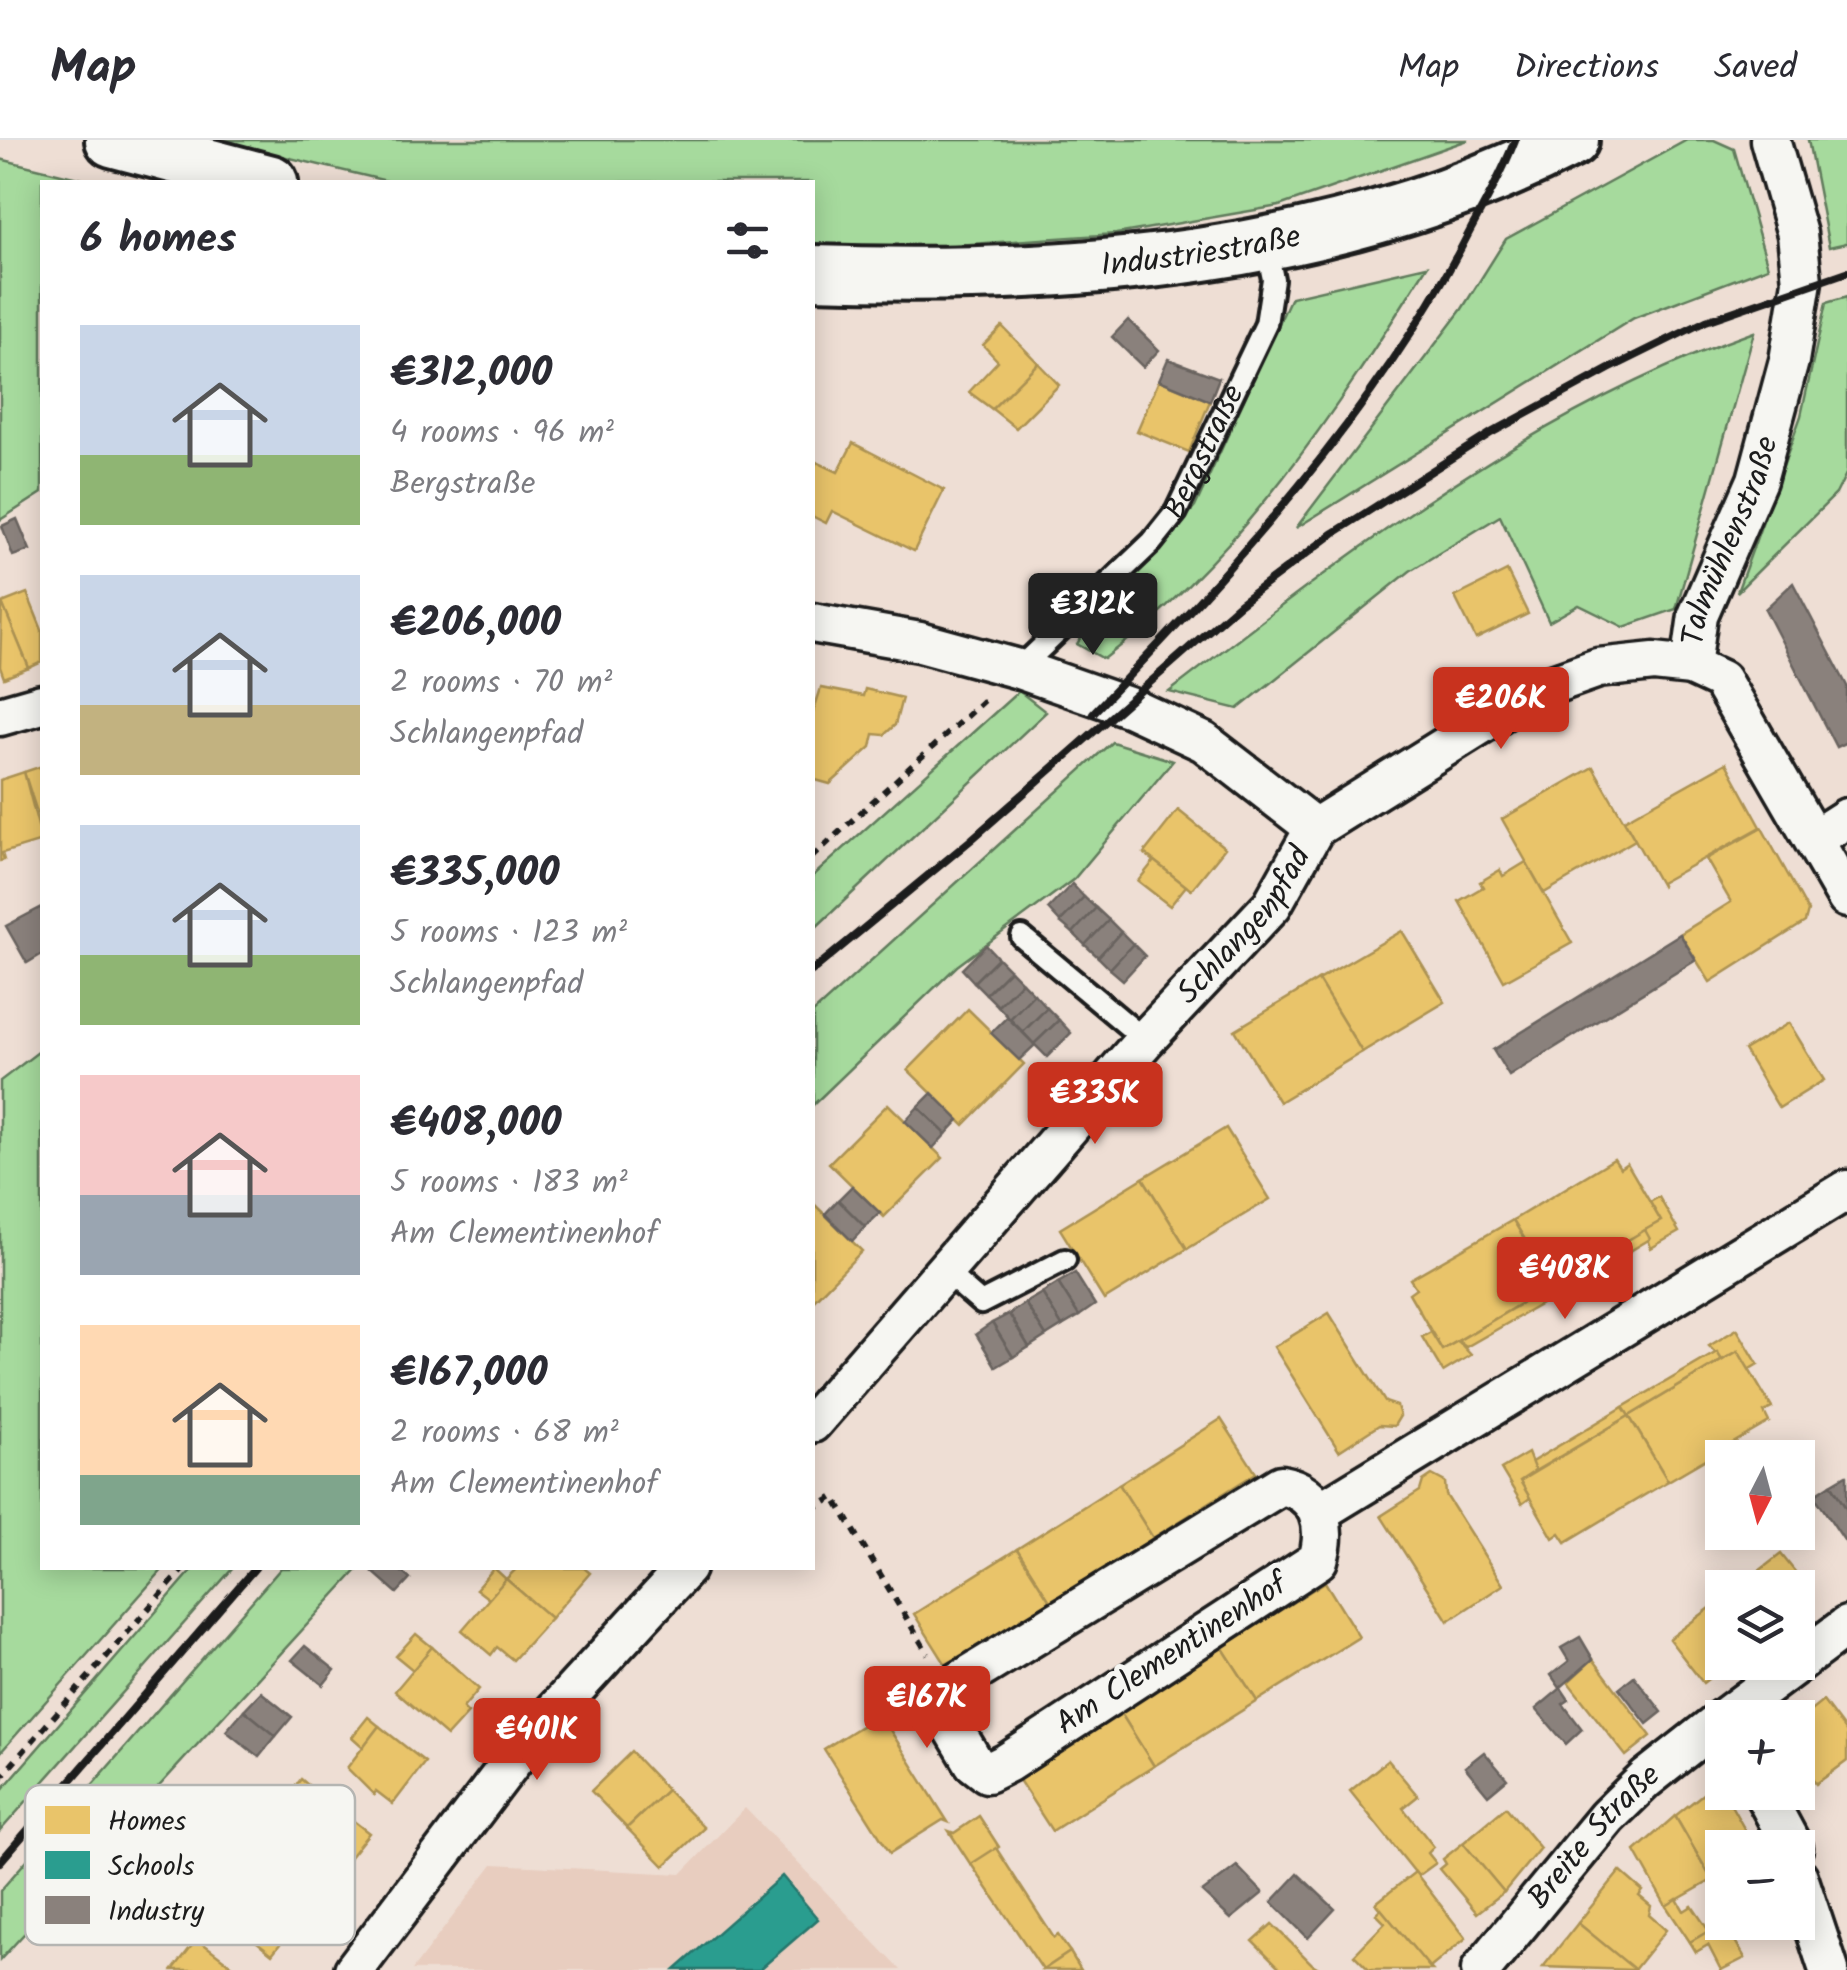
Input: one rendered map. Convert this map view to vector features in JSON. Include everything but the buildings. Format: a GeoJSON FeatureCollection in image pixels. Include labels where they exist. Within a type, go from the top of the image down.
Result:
{"type":"FeatureCollection","features":[{"type":"Feature","properties":{"kind":"main road"},"geometry":{"type":"LineString","coordinates":[[112,140],[263,180]]}},
{"type":"Feature","properties":{"kind":"main road","name":"Industriestraße"},"geometry":{"type":"LineString","coordinates":[[815,272],[1009,274],[1266,244],[1463,190],[1572,140]]}},
{"type":"Feature","properties":{"kind":"street","name":"Talmühlenstraße"},"geometry":{"type":"LineString","coordinates":[[1770,140],[1797,234],[1802,281],[1788,362],[1758,480],[1698,615],[1691,666],[1721,680],[1831,828],[1847,898]]}},
{"type":"Feature","properties":{"kind":"street"},"geometry":{"type":"LineString","coordinates":[[815,624],[920,642],[1019,669],[1131,708],[1204,742],[1315,828]]}},
{"type":"Feature","properties":{"kind":"street","name":"Schlangenpfad"},"geometry":{"type":"LineString","coordinates":[[815,1419],[1145,1040],[1272,906],[1315,828],[1536,690],[1598,668],[1654,662],[1691,666]]}},
{"type":"Feature","properties":{"kind":"street"},"geometry":{"type":"LineString","coordinates":[[0,716],[40,705]]}},
{"type":"Feature","properties":{"kind":"street"},"geometry":{"type":"LineString","coordinates":[[1319,1512],[1847,1190]]}},
{"type":"Feature","properties":{"kind":"street","name":"Am Clementinenhof"},"geometry":{"type":"LineString","coordinates":[[1281,1485],[1300,1489],[1319,1512],[1326,1532],[1318,1560],[1006,1763],[987,1773],[974,1763],[939,1704],[939,1694],[1281,1485]]}},
{"type":"Feature","properties":{"kind":"street"},"geometry":{"type":"LineString","coordinates":[[354,1970],[528,1740],[684,1570]]}},
{"type":"Feature","properties":{"kind":"street","name":"Breite Straße"},"geometry":{"type":"LineString","coordinates":[[1750,1700],[1847,1626]]}},
{"type":"Feature","properties":{"kind":"street","name":"Breite Straße"},"geometry":{"type":"LineString","coordinates":[[1482,1970],[1607,1817],[1646,1779],[1705,1734]]}},
{"type":"Feature","properties":{"kind":"street"},"geometry":{"type":"LineString","coordinates":[[1815,1926],[1830,1970]]}},
{"type":"Feature","properties":{"kind":"lane","name":"Bergstraße"},"geometry":{"type":"LineString","coordinates":[[1019,669],[1152,542],[1176,512],[1266,324],[1273,279],[1266,244]]}},
{"type":"Feature","properties":{"kind":"lane"},"geometry":{"type":"LineString","coordinates":[[1022,937],[1145,1040]]}},
{"type":"Feature","properties":{"kind":"lane"},"geometry":{"type":"LineString","coordinates":[[942,1269],[981,1303],[1066,1260]]}},
{"type":"Feature","properties":{"kind":"path"},"geometry":{"type":"LineString","coordinates":[[815,854],[1019,669]]}},
{"type":"Feature","properties":{"kind":"path"},"geometry":{"type":"LineString","coordinates":[[815,1508],[834,1497],[932,1660]]}},
{"type":"Feature","properties":{"kind":"path"},"geometry":{"type":"LineString","coordinates":[[0,1778],[182,1570]]}},
{"type":"Feature","properties":{"kind":"shaded area"},"geometry":{"type":"Polygon","coordinates":[[[745,1808],[901,1970],[412,1970],[493,1864],[681,1874],[745,1808]]]}},
{"type":"Feature","properties":{"kind":"green space"},"geometry":{"type":"Polygon","coordinates":[[[215,140],[1468,140],[1279,206],[1116,234],[912,248],[815,245],[815,180],[383,180],[215,140]]]}},
{"type":"Feature","properties":{"kind":"green space"},"geometry":{"type":"Polygon","coordinates":[[[1687,140],[1714,140],[1734,149],[1768,267],[1634,318],[1296,528],[1462,309],[1506,239],[1687,140]]]}},
{"type":"Feature","properties":{"kind":"green space"},"geometry":{"type":"Polygon","coordinates":[[[1808,140],[1847,140],[1847,243],[1829,247],[1808,140]]]}},
{"type":"Feature","properties":{"kind":"green space"},"geometry":{"type":"Polygon","coordinates":[[[0,159],[86,180],[40,180],[40,494],[0,520],[0,159]]]}},
{"type":"Feature","properties":{"kind":"green space"},"geometry":{"type":"Polygon","coordinates":[[[1427,266],[1284,478],[1201,573],[1104,659],[1077,644],[1088,626],[1195,507],[1291,297],[1427,266]]]}},
{"type":"Feature","properties":{"kind":"green space"},"geometry":{"type":"Polygon","coordinates":[[[1847,297],[1847,472],[1836,494],[1737,592],[1801,416],[1826,303],[1847,297]]]}},
{"type":"Feature","properties":{"kind":"green space"},"geometry":{"type":"Polygon","coordinates":[[[1754,332],[1676,609],[1624,627],[1579,605],[1549,622],[1500,516],[1410,571],[1238,709],[1169,692],[1376,537],[1520,443],[1673,364],[1754,332]]]}},
{"type":"Feature","properties":{"kind":"green space"},"geometry":{"type":"Polygon","coordinates":[[[1019,691],[1046,712],[815,928],[815,874],[1019,691]]]}},
{"type":"Feature","properties":{"kind":"green space"},"geometry":{"type":"Polygon","coordinates":[[[1112,742],[1173,761],[1074,879],[957,966],[815,1103],[815,1011],[1112,742]]]}},
{"type":"Feature","properties":{"kind":"green space"},"geometry":{"type":"Polygon","coordinates":[[[40,1051],[40,1570],[162,1570],[0,1753],[0,1081],[40,1051]]]}},
{"type":"Feature","properties":{"kind":"green space"},"geometry":{"type":"Polygon","coordinates":[[[192,1570],[231,1570],[41,1785],[25,1785],[25,1803],[0,1831],[0,1792],[192,1570]]]}},
{"type":"Feature","properties":{"kind":"green space"},"geometry":{"type":"Polygon","coordinates":[[[279,1570],[357,1570],[160,1785],[92,1785],[279,1570]]]}},
{"type":"Feature","properties":{"kind":"green space"},"geometry":{"type":"Polygon","coordinates":[[[25,1862],[25,1933],[0,1960],[0,1891],[25,1862]]]}},
{"type":"Feature","properties":{"kind":"railway"},"geometry":{"type":"LineString","coordinates":[[1093,713],[1250,544],[1348,424],[1434,296],[1515,140]]}},
{"type":"Feature","properties":{"kind":"railway"},"geometry":{"type":"LineString","coordinates":[[815,969],[972,839],[1239,604],[1334,533],[1491,433],[1609,369],[1706,321],[1847,272]]}},
{"type":"Feature","properties":{"kind":"railway"},"geometry":{"type":"LineString","coordinates":[[67,1785],[253,1570]]}},
{"type":"Feature","properties":{"kind":"railway"},"geometry":{"type":"LineString","coordinates":[[0,1862],[25,1833]]}}]}
